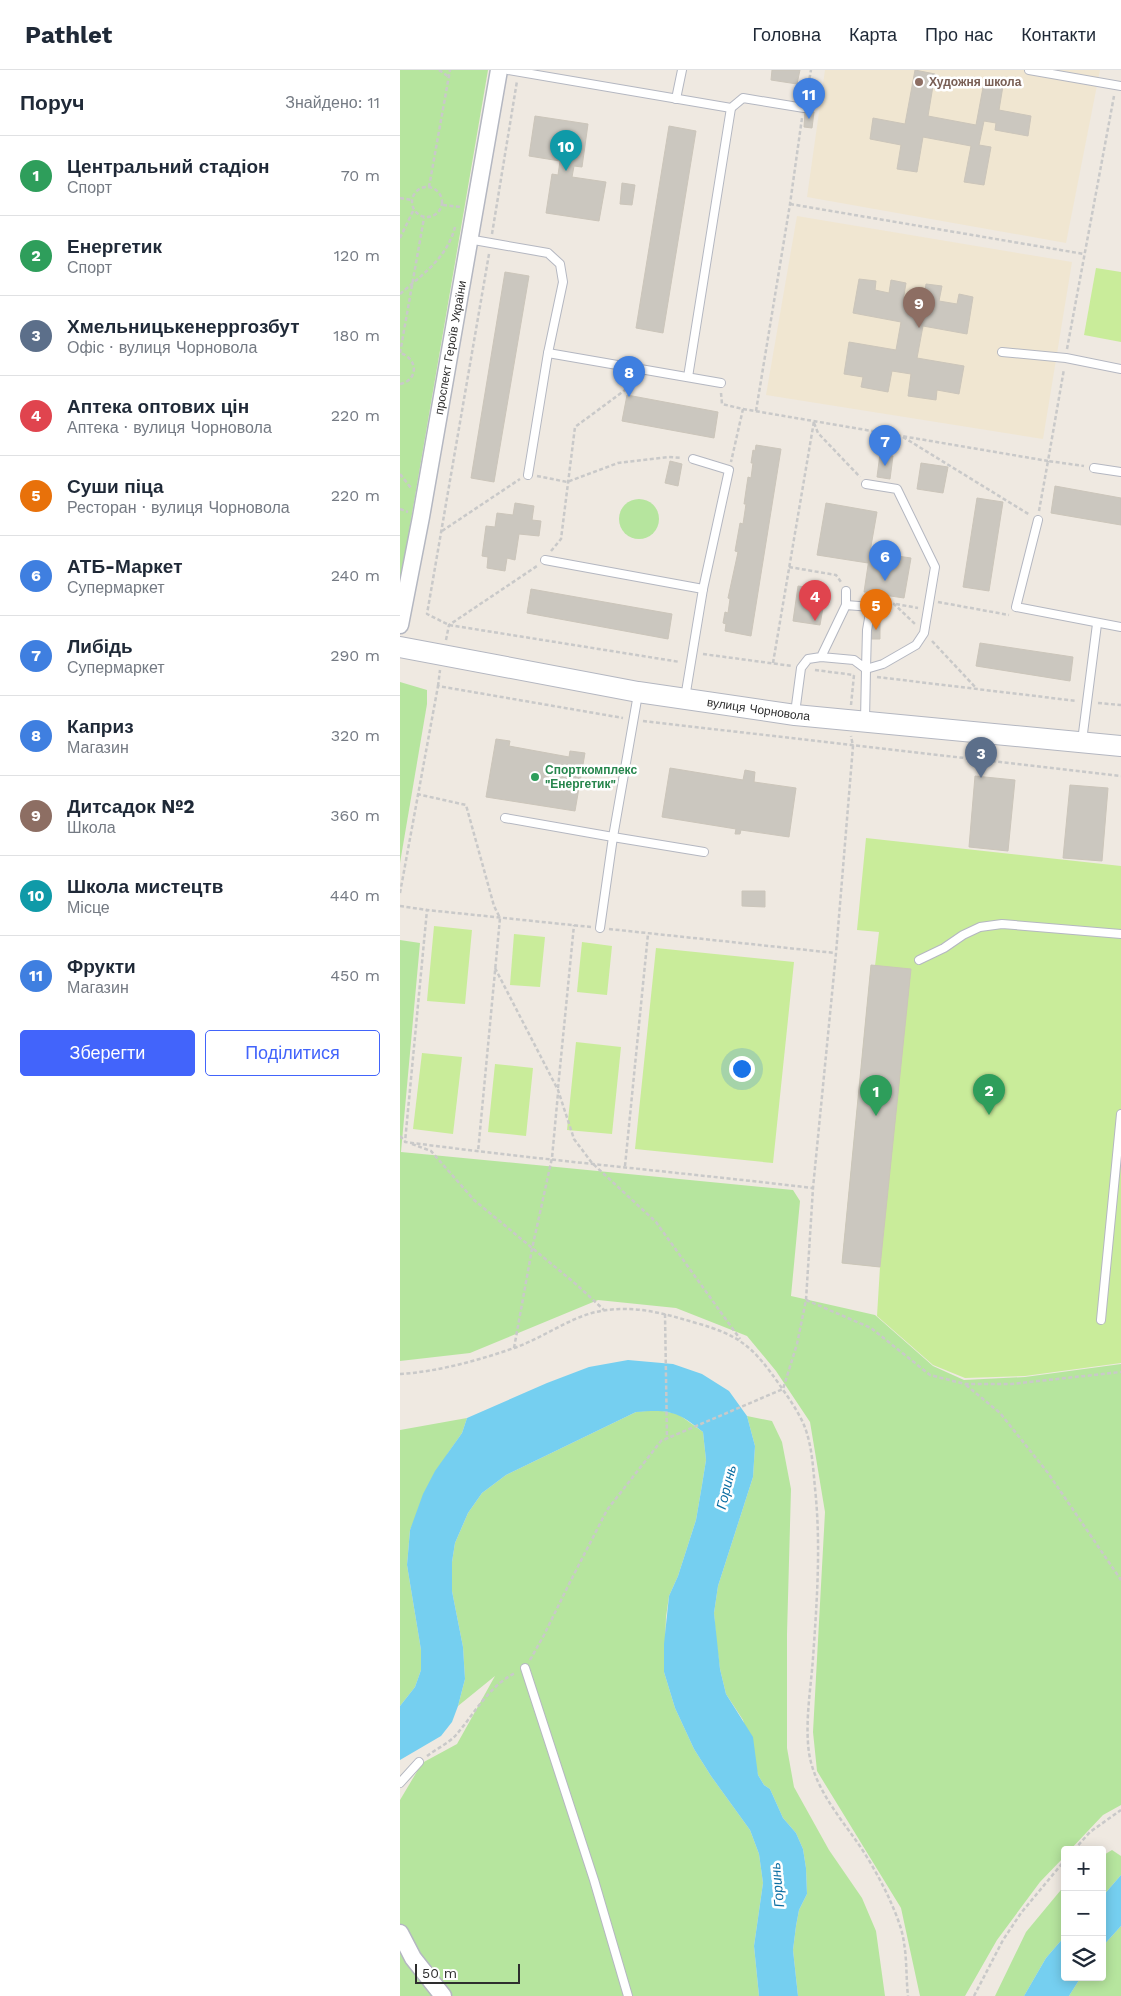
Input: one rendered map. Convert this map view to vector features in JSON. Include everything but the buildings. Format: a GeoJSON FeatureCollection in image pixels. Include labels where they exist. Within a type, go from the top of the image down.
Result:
{"type":"FeatureCollection","features":[{"type":"Feature","properties":{"kind":"street","name":"проспект Героїв України"},"geometry":{"type":"LineString","coordinates":[[400,625],[421,518],[468,239],[499,70]]}},
{"type":"Feature","properties":{"kind":"street","name":"вулиця Чорновола"},"geometry":{"type":"LineString","coordinates":[[400,647],[638,692],[685,699],[795,714],[1121,746]]}},
{"type":"Feature","properties":{"kind":"street"},"geometry":{"type":"LineString","coordinates":[[400,1933],[413,1958],[443,1996]]}},
{"type":"Feature","properties":{"kind":"lane"},"geometry":{"type":"LineString","coordinates":[[508,70],[731,108]]}},
{"type":"Feature","properties":{"kind":"lane"},"geometry":{"type":"LineString","coordinates":[[676,99],[682,70]]}},
{"type":"Feature","properties":{"kind":"lane"},"geometry":{"type":"LineString","coordinates":[[1029,70],[1118,86]]}},
{"type":"Feature","properties":{"kind":"lane"},"geometry":{"type":"LineString","coordinates":[[688,376],[731,108],[743,98],[804,108]]}},
{"type":"Feature","properties":{"kind":"lane"},"geometry":{"type":"LineString","coordinates":[[468,239],[548,253],[560,264],[563,282],[548,353],[528,474]]}},
{"type":"Feature","properties":{"kind":"lane"},"geometry":{"type":"LineString","coordinates":[[1002,352],[1066,358],[1121,369]]}},
{"type":"Feature","properties":{"kind":"lane"},"geometry":{"type":"LineString","coordinates":[[548,353],[721,383]]}},
{"type":"Feature","properties":{"kind":"lane"},"geometry":{"type":"LineString","coordinates":[[685,699],[703,589],[730,470],[693,459]]}},
{"type":"Feature","properties":{"kind":"lane"},"geometry":{"type":"LineString","coordinates":[[1094,468],[1121,472]]}},
{"type":"Feature","properties":{"kind":"lane"},"geometry":{"type":"LineString","coordinates":[[866,484],[897,489],[935,568],[924,633],[916,645],[866,673]]}},
{"type":"Feature","properties":{"kind":"lane"},"geometry":{"type":"LineString","coordinates":[[1038,520],[1016,607],[1097,624],[1121,627]]}},
{"type":"Feature","properties":{"kind":"lane"},"geometry":{"type":"LineString","coordinates":[[545,560],[703,589]]}},
{"type":"Feature","properties":{"kind":"lane"},"geometry":{"type":"LineString","coordinates":[[821,657],[846,606],[846,591]]}},
{"type":"Feature","properties":{"kind":"lane"},"geometry":{"type":"LineString","coordinates":[[846,606],[871,607],[867,630],[865,721]]}},
{"type":"Feature","properties":{"kind":"lane"},"geometry":{"type":"LineString","coordinates":[[1082,742],[1097,624]]}},
{"type":"Feature","properties":{"kind":"lane"},"geometry":{"type":"LineString","coordinates":[[795,714],[801,668],[808,659],[821,657],[854,660],[866,673]]}},
{"type":"Feature","properties":{"kind":"lane"},"geometry":{"type":"LineString","coordinates":[[600,928],[613,837],[638,692]]}},
{"type":"Feature","properties":{"kind":"lane"},"geometry":{"type":"LineString","coordinates":[[505,818],[704,852]]}},
{"type":"Feature","properties":{"kind":"lane"},"geometry":{"type":"LineString","coordinates":[[919,960],[980,927],[1002,924],[1121,934]]}},
{"type":"Feature","properties":{"kind":"lane"},"geometry":{"type":"LineString","coordinates":[[1101,1320],[1121,1114]]}},
{"type":"Feature","properties":{"kind":"lane"},"geometry":{"type":"LineString","coordinates":[[525,1668],[594,1880],[628,1996]]}},
{"type":"Feature","properties":{"kind":"lane"},"geometry":{"type":"LineString","coordinates":[[400,1783],[419,1762]]}},
{"type":"Feature","properties":{"kind":"path"},"geometry":{"type":"LineString","coordinates":[[439,70],[449,78]]}},
{"type":"Feature","properties":{"kind":"path"},"geometry":{"type":"LineString","coordinates":[[428,187],[450,70]]}},
{"type":"Feature","properties":{"kind":"path"},"geometry":{"type":"LineString","coordinates":[[756,411],[811,70]]}},
{"type":"Feature","properties":{"kind":"path"},"geometry":{"type":"LineString","coordinates":[[519,72],[427,614],[448,625],[690,663],[702,654],[801,668],[866,673],[977,689],[1121,705]]}},
{"type":"Feature","properties":{"kind":"path"},"geometry":{"type":"LineString","coordinates":[[901,436],[1038,520],[1084,254],[1118,86]]}},
{"type":"Feature","properties":{"kind":"path"},"geometry":{"type":"LineString","coordinates":[[400,238],[414,210],[412,200],[419,190],[428,187],[438,191],[443,200],[443,205],[438,214],[429,218],[424,218],[414,210]]}},
{"type":"Feature","properties":{"kind":"path"},"geometry":{"type":"LineString","coordinates":[[400,198],[412,200]]}},
{"type":"Feature","properties":{"kind":"path"},"geometry":{"type":"LineString","coordinates":[[790,204],[1084,254]]}},
{"type":"Feature","properties":{"kind":"path"},"geometry":{"type":"LineString","coordinates":[[458,214],[459,207]]}},
{"type":"Feature","properties":{"kind":"path"},"geometry":{"type":"LineString","coordinates":[[400,384],[405,383],[412,376],[414,366],[409,357],[400,353],[424,218]]}},
{"type":"Feature","properties":{"kind":"path"},"geometry":{"type":"LineString","coordinates":[[400,294],[430,269],[442,254],[452,238],[457,221]]}},
{"type":"Feature","properties":{"kind":"path"},"geometry":{"type":"LineString","coordinates":[[400,891],[448,625],[545,560],[561,538],[575,427],[652,370]]}},
{"type":"Feature","properties":{"kind":"path"},"geometry":{"type":"LineString","coordinates":[[721,383],[722,404],[743,409],[1094,468]]}},
{"type":"Feature","properties":{"kind":"path"},"geometry":{"type":"LineString","coordinates":[[730,470],[743,409]]}},
{"type":"Feature","properties":{"kind":"path"},"geometry":{"type":"LineString","coordinates":[[814,421],[818,434],[866,484]]}},
{"type":"Feature","properties":{"kind":"path"},"geometry":{"type":"LineString","coordinates":[[773,663],[814,421]]}},
{"type":"Feature","properties":{"kind":"path"},"geometry":{"type":"LineString","coordinates":[[442,531],[528,474],[567,482],[618,463],[669,457],[693,459]]}},
{"type":"Feature","properties":{"kind":"path"},"geometry":{"type":"LineString","coordinates":[[789,567],[836,575],[846,591]]}},
{"type":"Feature","properties":{"kind":"path"},"geometry":{"type":"LineString","coordinates":[[929,601],[1014,616],[1016,607]]}},
{"type":"Feature","properties":{"kind":"path"},"geometry":{"type":"LineString","coordinates":[[876,602],[928,610]]}},
{"type":"Feature","properties":{"kind":"path"},"geometry":{"type":"LineString","coordinates":[[894,604],[977,689]]}},
{"type":"Feature","properties":{"kind":"path"},"geometry":{"type":"LineString","coordinates":[[438,686],[633,720],[1121,776]]}},
{"type":"Feature","properties":{"kind":"path"},"geometry":{"type":"LineString","coordinates":[[419,1762],[455,1736],[480,1702],[506,1677],[525,1668],[544,1635],[568,1584],[607,1510],[661,1441],[782,1389],[797,1344],[806,1300],[812,1188],[836,953],[853,746]]}},
{"type":"Feature","properties":{"kind":"path"},"geometry":{"type":"LineString","coordinates":[[417,794],[466,805],[494,906],[500,918],[478,1152]]}},
{"type":"Feature","properties":{"kind":"path"},"geometry":{"type":"LineString","coordinates":[[400,906],[836,953]]}},
{"type":"Feature","properties":{"kind":"path"},"geometry":{"type":"LineString","coordinates":[[405,1142],[427,910]]}},
{"type":"Feature","properties":{"kind":"path"},"geometry":{"type":"LineString","coordinates":[[514,1348],[532,1249],[552,1158],[574,925]]}},
{"type":"Feature","properties":{"kind":"path"},"geometry":{"type":"LineString","coordinates":[[626,1166],[648,934]]}},
{"type":"Feature","properties":{"kind":"path"},"geometry":{"type":"LineString","coordinates":[[495,968],[558,1090],[574,1139],[592,1163],[656,1222],[740,1340],[761,1358],[793,1406],[806,1432],[810,1446],[816,1504],[818,1570],[808,1723],[811,1765],[823,1791],[875,1872],[898,1920],[904,1943],[908,1996]]}},
{"type":"Feature","properties":{"kind":"path"},"geometry":{"type":"LineString","coordinates":[[400,1136],[405,1142],[431,1151],[474,1200],[577,1285],[604,1310]]}},
{"type":"Feature","properties":{"kind":"path"},"geometry":{"type":"LineString","coordinates":[[400,1141],[478,1152],[552,1158],[812,1188]]}},
{"type":"Feature","properties":{"kind":"path"},"geometry":{"type":"LineString","coordinates":[[806,1300],[871,1328],[930,1375],[965,1384],[1012,1384],[1121,1372]]}},
{"type":"Feature","properties":{"kind":"path"},"geometry":{"type":"LineString","coordinates":[[400,1374],[420,1372],[514,1348],[580,1316],[604,1310],[626,1308],[651,1310],[712,1327],[740,1340]]}},
{"type":"Feature","properties":{"kind":"path"},"geometry":{"type":"LineString","coordinates":[[665,1314],[667,1438]]}},
{"type":"Feature","properties":{"kind":"path"},"geometry":{"type":"LineString","coordinates":[[965,1384],[1000,1413],[1048,1473],[1121,1580]]}},
{"type":"Feature","properties":{"kind":"path"},"geometry":{"type":"LineString","coordinates":[[1078,1846],[1090,1832],[1121,1810]]}},
{"type":"Feature","properties":{"kind":"path"},"geometry":{"type":"LineString","coordinates":[[974,1996],[1003,1940],[1026,1906],[1061,1865]]}},
{"type":"Feature","properties":{"kind":"shaded area"},"geometry":{"type":"Polygon","coordinates":[[[825,70],[1100,70],[1066,243],[807,197],[825,70]]]}},
{"type":"Feature","properties":{"kind":"shaded area"},"geometry":{"type":"Polygon","coordinates":[[[797,216],[1072,262],[1043,439],[766,395],[797,216]]]}},
{"type":"Feature","properties":{"kind":"green space"},"geometry":{"type":"Polygon","coordinates":[[[400,70],[488,70],[400,584],[400,70]]]}},
{"type":"Feature","properties":{"kind":"green space"},"geometry":{"type":"Polygon","coordinates":[[[1096,268],[1121,272],[1121,342],[1084,335],[1096,268]]]}},
{"type":"Feature","properties":{"kind":"green space"},"geometry":{"type":"Polygon","coordinates":[[[643,499],[650,502],[656,508],[659,519],[658,527],[650,536],[643,539],[635,539],[628,536],[620,527],[619,515],[622,508],[631,500],[643,499]]]}},
{"type":"Feature","properties":{"kind":"green space"},"geometry":{"type":"Polygon","coordinates":[[[400,682],[427,690],[427,704],[400,863],[400,682]]]}},
{"type":"Feature","properties":{"kind":"green space"},"geometry":{"type":"Polygon","coordinates":[[[866,838],[1121,866],[1121,1363],[1025,1376],[965,1378],[933,1365],[877,1316],[880,1267],[842,1263],[871,965],[875,966],[879,932],[857,930],[866,838]]]}},
{"type":"Feature","properties":{"kind":"green space"},"geometry":{"type":"Polygon","coordinates":[[[434,926],[472,930],[465,1004],[427,1001],[434,926]]]}},
{"type":"Feature","properties":{"kind":"green space"},"geometry":{"type":"Polygon","coordinates":[[[514,934],[545,937],[540,987],[510,985],[514,934]]]}},
{"type":"Feature","properties":{"kind":"green space"},"geometry":{"type":"Polygon","coordinates":[[[400,940],[420,943],[401,1152],[793,1190],[800,1201],[791,1296],[875,1315],[933,1366],[964,1380],[1025,1377],[1121,1364],[1121,1805],[1103,1815],[1074,1846],[1061,1846],[1061,1860],[1040,1882],[997,1940],[965,1996],[920,1996],[901,1908],[817,1771],[813,1732],[825,1512],[810,1422],[776,1371],[747,1336],[676,1308],[598,1300],[470,1353],[400,1361],[400,940]]]}},
{"type":"Feature","properties":{"kind":"green space"},"geometry":{"type":"Polygon","coordinates":[[[582,942],[612,946],[607,995],[577,992],[582,942]]]}},
{"type":"Feature","properties":{"kind":"green space"},"geometry":{"type":"Polygon","coordinates":[[[656,948],[794,962],[773,1163],[635,1149],[656,948]]]}},
{"type":"Feature","properties":{"kind":"green space"},"geometry":{"type":"Polygon","coordinates":[[[576,1042],[621,1047],[612,1134],[567,1130],[576,1042]]]}},
{"type":"Feature","properties":{"kind":"green space"},"geometry":{"type":"Polygon","coordinates":[[[422,1053],[462,1057],[453,1134],[413,1129],[422,1053]]]}},
{"type":"Feature","properties":{"kind":"green space"},"geometry":{"type":"Polygon","coordinates":[[[495,1064],[533,1068],[526,1136],[488,1132],[495,1064]]]}},
{"type":"Feature","properties":{"kind":"green space"},"geometry":{"type":"Polygon","coordinates":[[[657,1410],[678,1414],[703,1432],[706,1460],[702,1485],[696,1520],[678,1576],[669,1596],[666,1617],[664,1672],[675,1708],[694,1749],[750,1830],[759,1854],[763,1883],[754,1946],[759,1996],[400,1996],[400,1800],[422,1763],[457,1744],[495,1676],[458,1706],[465,1679],[463,1647],[452,1591],[452,1562],[455,1543],[468,1513],[482,1493],[506,1475],[636,1412],[657,1410]]]}},
{"type":"Feature","properties":{"kind":"green space"},"geometry":{"type":"Polygon","coordinates":[[[747,1416],[772,1421],[782,1442],[791,1489],[787,1634],[787,1748],[794,1787],[829,1850],[862,1898],[876,1931],[885,1996],[798,1996],[793,1950],[799,1910],[807,1894],[803,1849],[796,1833],[783,1818],[770,1789],[764,1785],[758,1775],[743,1720],[726,1694],[720,1669],[714,1613],[718,1586],[753,1477],[755,1446],[747,1416]]]}},
{"type":"Feature","properties":{"kind":"green space"},"geometry":{"type":"Polygon","coordinates":[[[467,1418],[462,1433],[448,1453],[410,1530],[407,1565],[421,1650],[421,1670],[415,1687],[400,1706],[400,1430],[467,1418]]]}},
{"type":"Feature","properties":{"kind":"green space"},"geometry":{"type":"Polygon","coordinates":[[[1112,1850],[1121,1856],[1121,1875],[1106,1892],[1106,1891],[1106,1854],[1112,1850]]]}},
{"type":"Feature","properties":{"kind":"green space"},"geometry":{"type":"Polygon","coordinates":[[[1061,1890],[1061,1941],[1046,1958],[1024,1996],[995,1996],[1026,1932],[1061,1890]]]}},
{"type":"Feature","properties":{"kind":"green space"},"geometry":{"type":"Polygon","coordinates":[[[1121,1926],[1121,1996],[1069,1996],[1078,1981],[1106,1981],[1106,1943],[1121,1926]]]}},
{"type":"Feature","properties":{"kind":"water","name":"Горинь"},"geometry":{"type":"Polygon","coordinates":[[[628,1360],[673,1364],[702,1374],[729,1391],[747,1416],[755,1446],[753,1477],[718,1586],[714,1613],[720,1669],[726,1694],[753,1737],[758,1775],[764,1785],[770,1789],[783,1818],[796,1833],[803,1849],[807,1894],[799,1910],[793,1950],[798,1996],[759,1996],[754,1946],[763,1883],[759,1854],[750,1830],[694,1749],[675,1708],[664,1672],[664,1644],[669,1596],[678,1576],[696,1520],[706,1460],[703,1432],[686,1420],[665,1411],[636,1412],[506,1475],[482,1493],[468,1513],[455,1543],[452,1562],[452,1591],[463,1647],[465,1679],[458,1706],[452,1722],[441,1736],[400,1760],[400,1706],[415,1687],[421,1670],[421,1650],[407,1565],[410,1530],[423,1494],[435,1471],[462,1433],[467,1418],[589,1367],[628,1360]]]}},
{"type":"Feature","properties":{"kind":"water"},"geometry":{"type":"Polygon","coordinates":[[[1121,1875],[1121,1926],[1106,1943],[1106,1936],[1106,1892],[1121,1875]]]}},
{"type":"Feature","properties":{"kind":"water"},"geometry":{"type":"Polygon","coordinates":[[[1061,1941],[1061,1981],[1078,1981],[1069,1996],[1024,1996],[1046,1958],[1061,1941]]]}},
{"type":"Feature","properties":{"kind":"place","name":"Художня школа"},"geometry":{"type":"Point","coordinates":[919,82]}},
{"type":"Feature","properties":{"kind":"place","name":"Фрукти"},"geometry":{"type":"Point","coordinates":[809,119]}},
{"type":"Feature","properties":{"kind":"place","name":"Школа мистецтв"},"geometry":{"type":"Point","coordinates":[566,171]}},
{"type":"Feature","properties":{"kind":"place","name":"Дитсадок №2"},"geometry":{"type":"Point","coordinates":[919,328]}},
{"type":"Feature","properties":{"kind":"place","name":"Каприз"},"geometry":{"type":"Point","coordinates":[629,397]}},
{"type":"Feature","properties":{"kind":"place","name":"Либідь"},"geometry":{"type":"Point","coordinates":[885,466]}},
{"type":"Feature","properties":{"kind":"place","name":"АТБ-Маркет"},"geometry":{"type":"Point","coordinates":[885,581]}},
{"type":"Feature","properties":{"kind":"place","name":"Аптека оптових цін"},"geometry":{"type":"Point","coordinates":[815,621]}},
{"type":"Feature","properties":{"kind":"place","name":"Суши піца"},"geometry":{"type":"Point","coordinates":[876,630]}},
{"type":"Feature","properties":{"kind":"place","name":"Спорткомплекс \"Енергетик\""},"geometry":{"type":"Point","coordinates":[535,777]}},
{"type":"Feature","properties":{"kind":"place","name":"Хмельницькенерргозбут"},"geometry":{"type":"Point","coordinates":[981,778]}},
{"type":"Feature","properties":{"kind":"place","name":"Енергетик"},"geometry":{"type":"Point","coordinates":[989,1115]}},
{"type":"Feature","properties":{"kind":"place","name":"Центральний стадіон"},"geometry":{"type":"Point","coordinates":[876,1116]}}]}
